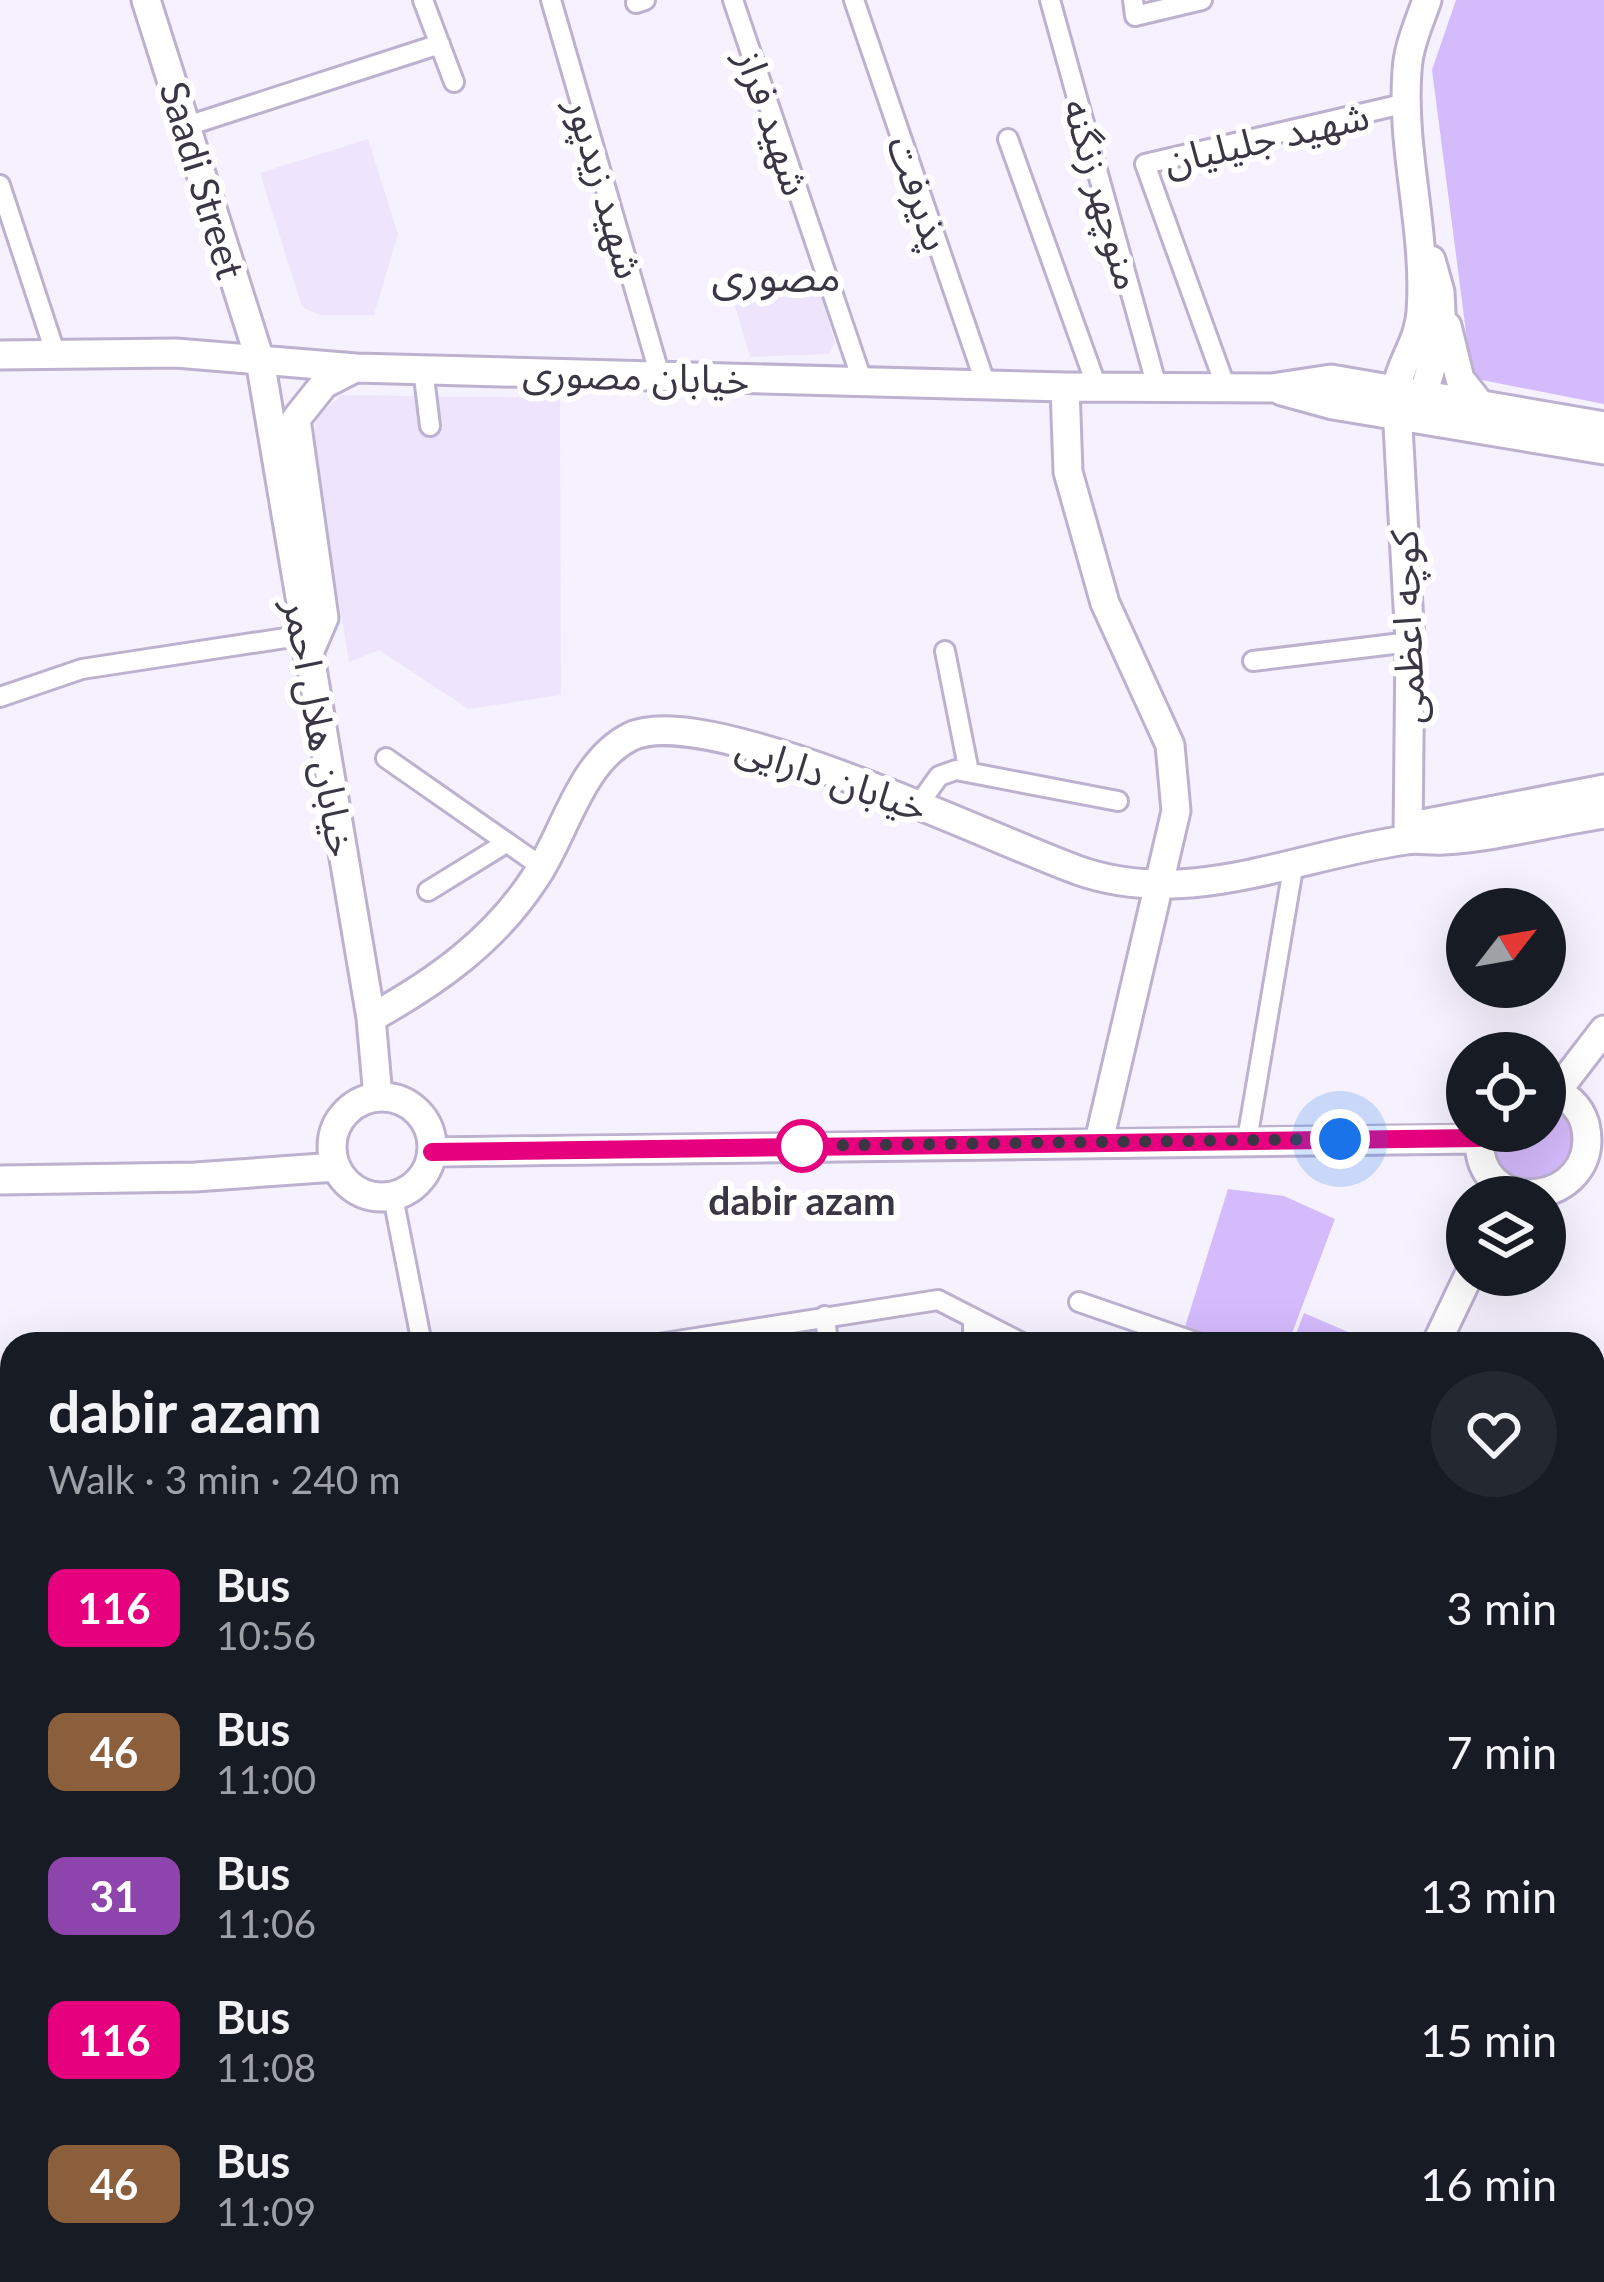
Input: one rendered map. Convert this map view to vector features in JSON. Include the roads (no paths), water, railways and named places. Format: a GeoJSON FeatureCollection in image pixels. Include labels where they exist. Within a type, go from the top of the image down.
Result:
{"type":"FeatureCollection","features":[{"type":"Feature","properties":{"kind":"main road"},"geometry":{"type":"LineString","coordinates":[[1408,405],[1419,329],[1422,228],[1407,67],[1427,0]]}},
{"type":"Feature","properties":{"kind":"main road","name":"Saadi Street"},"geometry":{"type":"LineString","coordinates":[[154,2],[260,360]]}},
{"type":"Feature","properties":{"kind":"main road"},"geometry":{"type":"LineString","coordinates":[[1422,228],[1460,379],[1479,403]]}},
{"type":"Feature","properties":{"kind":"main road"},"geometry":{"type":"LineString","coordinates":[[1408,405],[1441,341],[1440,292]]}},
{"type":"Feature","properties":{"kind":"main road","name":"خیابان مصوری"},"geometry":{"type":"LineString","coordinates":[[0,355],[176,353],[356,368],[1272,388],[1408,405]]}},
{"type":"Feature","properties":{"kind":"main road","name":"خیابان هلال احمر"},"geometry":{"type":"LineString","coordinates":[[260,360],[371,1018],[378,1097]]}},
{"type":"Feature","properties":{"kind":"main road"},"geometry":{"type":"LineString","coordinates":[[307,645],[324,618],[296,419],[325,384],[356,368]]}},
{"type":"Feature","properties":{"kind":"main road"},"geometry":{"type":"LineString","coordinates":[[1066,387],[1068,472],[1100,584],[1170,745],[1176,811],[1099,1142]]}},
{"type":"Feature","properties":{"kind":"main road"},"geometry":{"type":"LineString","coordinates":[[1408,405],[1479,403],[1604,426]]}},
{"type":"Feature","properties":{"kind":"main road"},"geometry":{"type":"LineString","coordinates":[[1408,405],[1604,450]]}},
{"type":"Feature","properties":{"kind":"main road","name":"کوچه اعظمی"},"geometry":{"type":"LineString","coordinates":[[1408,405],[1408,839]]}},
{"type":"Feature","properties":{"kind":"main road","name":"خیابان دارایی"},"geometry":{"type":"LineString","coordinates":[[371,1018],[446,974],[514,906],[542,867],[587,780],[614,747],[657,729],[708,735],[919,804],[1081,872],[1160,888],[1293,868],[1408,839],[1444,840],[1604,814]]}},
{"type":"Feature","properties":{"kind":"main road","name":"خیابان دارایی"},"geometry":{"type":"LineString","coordinates":[[1408,839],[1422,824],[1604,789]]}},
{"type":"Feature","properties":{"kind":"main road"},"geometry":{"type":"LineString","coordinates":[[1566,1072],[1604,1030]]}},
{"type":"Feature","properties":{"kind":"main road"},"geometry":{"type":"LineString","coordinates":[[378,1097],[417,1112],[432,1152],[420,1180],[393,1197],[365,1195],[334,1161],[338,1122],[362,1101],[378,1097]]}},
{"type":"Feature","properties":{"kind":"main road"},"geometry":{"type":"LineString","coordinates":[[1566,1101],[1581,1113],[1596,1143],[1566,1183]]}},
{"type":"Feature","properties":{"kind":"main road"},"geometry":{"type":"LineString","coordinates":[[432,1152],[1446,1136]]}},
{"type":"Feature","properties":{"kind":"main road"},"geometry":{"type":"LineString","coordinates":[[0,1170],[334,1161]]}},
{"type":"Feature","properties":{"kind":"main road"},"geometry":{"type":"LineString","coordinates":[[0,1180],[195,1177],[334,1161]]}},
{"type":"Feature","properties":{"kind":"main road"},"geometry":{"type":"LineString","coordinates":[[1442,1332],[1459,1296]]}},
{"type":"Feature","properties":{"kind":"street"},"geometry":{"type":"LineString","coordinates":[[423,0],[454,82]]}},
{"type":"Feature","properties":{"kind":"street","name":"شهید زیدپور"},"geometry":{"type":"LineString","coordinates":[[551,0],[660,376]]}},
{"type":"Feature","properties":{"kind":"street","name":"شهید فراز"},"geometry":{"type":"LineString","coordinates":[[733,0],[862,380]]}},
{"type":"Feature","properties":{"kind":"street","name":"پذیرفت"},"geometry":{"type":"LineString","coordinates":[[854,0],[986,385]]}},
{"type":"Feature","properties":{"kind":"street","name":"منوچهر زنگنه"},"geometry":{"type":"LineString","coordinates":[[1049,0],[1157,388]]}},
{"type":"Feature","properties":{"kind":"street"},"geometry":{"type":"LineString","coordinates":[[1134,8],[1202,0]]}},
{"type":"Feature","properties":{"kind":"street"},"geometry":{"type":"LineString","coordinates":[[187,126],[440,44]]}},
{"type":"Feature","properties":{"kind":"street","name":"شهید جلیلیان"},"geometry":{"type":"LineString","coordinates":[[1226,388],[1145,164],[1407,104]]}},
{"type":"Feature","properties":{"kind":"street"},"geometry":{"type":"LineString","coordinates":[[1008,139],[1097,387]]}},
{"type":"Feature","properties":{"kind":"street"},"geometry":{"type":"LineString","coordinates":[[0,185],[56,355]]}},
{"type":"Feature","properties":{"kind":"street"},"geometry":{"type":"LineString","coordinates":[[422,369],[430,426]]}},
{"type":"Feature","properties":{"kind":"street"},"geometry":{"type":"LineString","coordinates":[[1253,662],[1410,642]]}},
{"type":"Feature","properties":{"kind":"street"},"geometry":{"type":"LineString","coordinates":[[0,697],[82,669],[307,645]]}},
{"type":"Feature","properties":{"kind":"street"},"geometry":{"type":"LineString","coordinates":[[945,651],[969,772]]}},
{"type":"Feature","properties":{"kind":"street"},"geometry":{"type":"LineString","coordinates":[[386,758],[542,867]]}},
{"type":"Feature","properties":{"kind":"street"},"geometry":{"type":"LineString","coordinates":[[919,804],[939,776],[956,770],[1118,801]]}},
{"type":"Feature","properties":{"kind":"street"},"geometry":{"type":"LineString","coordinates":[[428,891],[506,843]]}},
{"type":"Feature","properties":{"kind":"street"},"geometry":{"type":"LineString","coordinates":[[1247,1140],[1293,868]]}},
{"type":"Feature","properties":{"kind":"street"},"geometry":{"type":"LineString","coordinates":[[393,1197],[420,1332]]}},
{"type":"Feature","properties":{"kind":"street"},"geometry":{"type":"LineString","coordinates":[[730,1332],[938,1300],[1000,1332]]}},
{"type":"Feature","properties":{"kind":"street"},"geometry":{"type":"LineString","coordinates":[[1079,1302],[1166,1332]]}},
{"type":"Feature","properties":{"kind":"street"},"geometry":{"type":"LineString","coordinates":[[825,1316],[827,1332]]}},
{"type":"Feature","properties":{"kind":"street"},"geometry":{"type":"LineString","coordinates":[[973,1318],[973,1332]]}},
{"type":"Feature","properties":{"kind":"place","name":"dabir azam"},"geometry":{"type":"Point","coordinates":[802,1146]}},
{"type":"Feature","properties":{"kind":"district","name":"مصوری"},"geometry":{"type":"Point","coordinates":[776,275]}}]}
